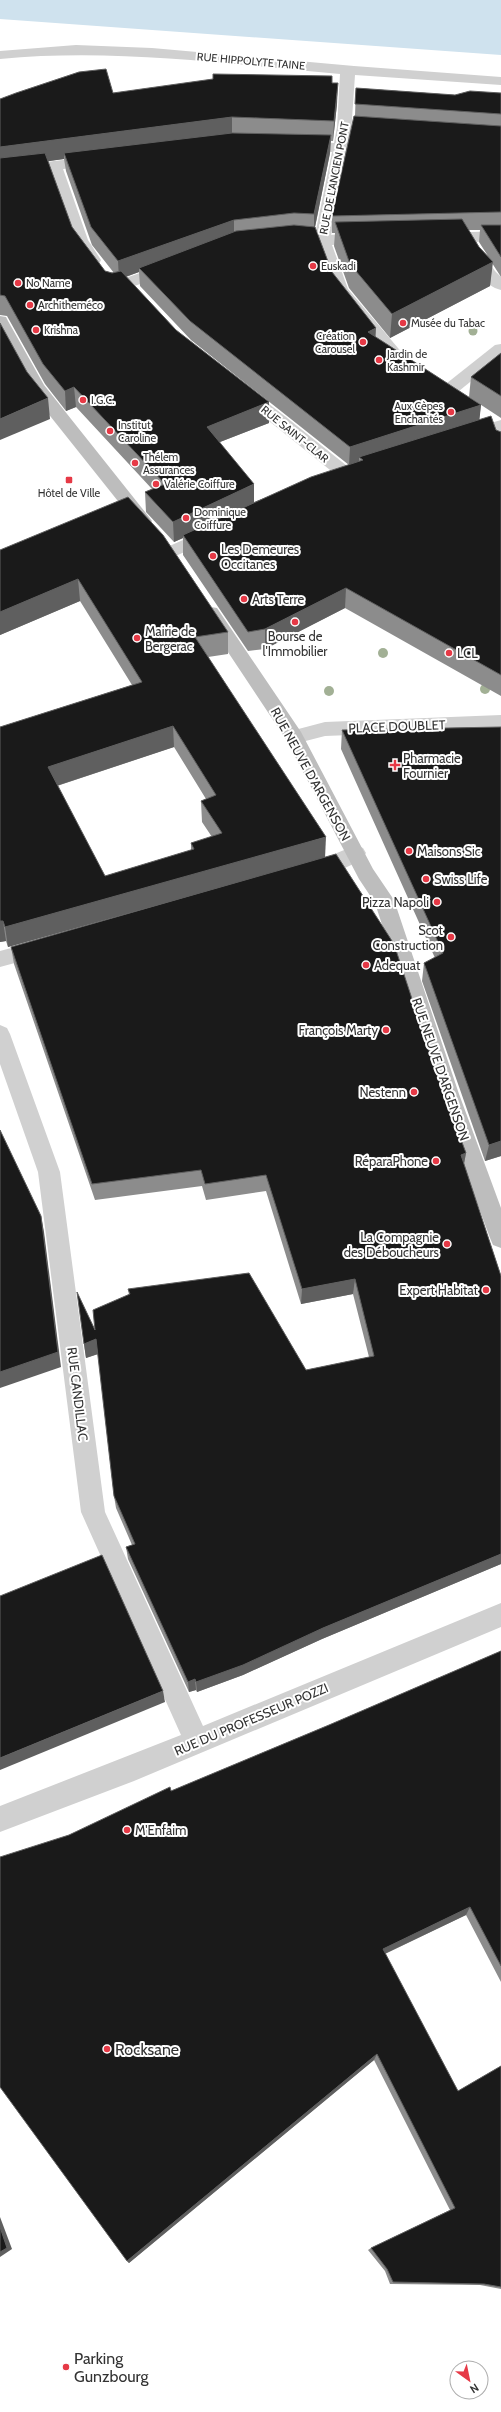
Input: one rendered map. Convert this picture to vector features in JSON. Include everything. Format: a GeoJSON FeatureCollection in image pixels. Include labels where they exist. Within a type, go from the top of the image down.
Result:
{"type":"FeatureCollection","features":[{"type":"Feature","properties":{"kind":"main road"},"geometry":{"type":"LineString","coordinates":[[0,321],[38,388],[129,506],[167,548]]}},
{"type":"Feature","properties":{"kind":"main road","name":"RUE NEUVE D'ARGENSON"},"geometry":{"type":"LineString","coordinates":[[202,598],[294,737],[366,874],[384,900],[448,1094],[501,1238]]}},
{"type":"Feature","properties":{"kind":"street","name":"RUE HIPPOLYTE TAINE"},"geometry":{"type":"LineString","coordinates":[[0,55],[34,50],[75,49],[123,51],[501,81]]}},
{"type":"Feature","properties":{"kind":"street","name":"RUE DE L'ANCIEN PONT"},"geometry":{"type":"LineString","coordinates":[[348,70],[346,127],[322,240],[340,290],[382,342],[401,361],[413,368]]}},
{"type":"Feature","properties":{"kind":"street"},"geometry":{"type":"LineString","coordinates":[[346,127],[361,128]]}},
{"type":"Feature","properties":{"kind":"street"},"geometry":{"type":"LineString","coordinates":[[288,146],[342,148]]}},
{"type":"Feature","properties":{"kind":"street"},"geometry":{"type":"LineString","coordinates":[[0,173],[108,159]]}},
{"type":"Feature","properties":{"kind":"street"},"geometry":{"type":"LineString","coordinates":[[54,166],[83,247],[114,287],[132,289],[182,263]]}},
{"type":"Feature","properties":{"kind":"street"},"geometry":{"type":"LineString","coordinates":[[428,238],[501,236]]}},
{"type":"Feature","properties":{"kind":"street"},"geometry":{"type":"LineString","coordinates":[[272,240],[294,237],[322,240],[383,239]]}},
{"type":"Feature","properties":{"kind":"street"},"geometry":{"type":"LineString","coordinates":[[466,238],[488,275],[501,285]]}},
{"type":"Feature","properties":{"kind":"street"},"geometry":{"type":"LineString","coordinates":[[462,402],[442,388],[501,349]]}},
{"type":"Feature","properties":{"kind":"street","name":"RUE SAINT-CLAR"},"geometry":{"type":"LineString","coordinates":[[232,383],[280,421],[353,471],[325,483]]}},
{"type":"Feature","properties":{"kind":"street"},"geometry":{"type":"LineString","coordinates":[[479,414],[498,426],[501,446]]}},
{"type":"Feature","properties":{"kind":"street"},"geometry":{"type":"LineString","coordinates":[[451,440],[498,426]]}},
{"type":"Feature","properties":{"kind":"street"},"geometry":{"type":"LineString","coordinates":[[167,548],[227,526]]}},
{"type":"Feature","properties":{"kind":"street","name":"PLACE DOUBLET"},"geometry":{"type":"LineString","coordinates":[[294,737],[325,729],[501,722]]}},
{"type":"Feature","properties":{"kind":"street"},"geometry":{"type":"LineString","coordinates":[[294,876],[332,865],[356,853]]}},
{"type":"Feature","properties":{"kind":"street"},"geometry":{"type":"LineString","coordinates":[[0,959],[60,943]]}},
{"type":"Feature","properties":{"kind":"street","name":"RUE CANDILLAC"},"geometry":{"type":"LineString","coordinates":[[0,1034],[49,1172],[93,1512],[197,1741]]}},
{"type":"Feature","properties":{"kind":"street","name":"RUE DU PROFESSEUR POZZI"},"geometry":{"type":"LineString","coordinates":[[0,1819],[197,1741],[501,1615]]}},
{"type":"Feature","properties":{"kind":"water"},"geometry":{"type":"Polygon","coordinates":[[[0,0],[501,0],[501,55],[0,19],[0,0]]]}},
{"type":"Feature","properties":{"kind":"building"},"geometry":{"type":"Polygon","coordinates":[[[106,69],[113,93],[213,79],[213,74],[332,76],[332,83],[338,83],[334,121],[232,117],[0,147],[0,99],[79,72],[106,69]]]}},
{"type":"Feature","properties":{"kind":"building"},"geometry":{"type":"Polygon","coordinates":[[[356,88],[455,95],[470,91],[501,93],[501,114],[355,104],[356,88]]]}},
{"type":"Feature","properties":{"kind":"building"},"geometry":{"type":"Polygon","coordinates":[[[354,116],[501,126],[501,212],[332,216],[354,116]]]}},
{"type":"Feature","properties":{"kind":"building"},"geometry":{"type":"Polygon","coordinates":[[[232,133],[331,135],[314,214],[294,213],[234,220],[118,261],[91,227],[64,153],[232,133]]]}},
{"type":"Feature","properties":{"kind":"building"},"geometry":{"type":"Polygon","coordinates":[[[45,153],[72,227],[105,271],[112,273],[121,271],[176,330],[269,402],[207,427],[254,484],[173,522],[145,492],[165,484],[74,387],[65,391],[43,364],[5,296],[0,295],[0,158],[45,153]]]}},
{"type":"Feature","properties":{"kind":"building"},"geometry":{"type":"Polygon","coordinates":[[[462,219],[479,247],[493,262],[392,314],[350,264],[335,222],[462,219]]]}},
{"type":"Feature","properties":{"kind":"building"},"geometry":{"type":"Polygon","coordinates":[[[294,225],[315,227],[332,272],[376,328],[368,332],[481,405],[350,447],[190,321],[139,268],[236,231],[294,225]]]}},
{"type":"Feature","properties":{"kind":"building"},"geometry":{"type":"Polygon","coordinates":[[[481,225],[501,225],[501,257],[481,225]]]}},
{"type":"Feature","properties":{"kind":"building"},"geometry":{"type":"Polygon","coordinates":[[[0,323],[27,372],[48,398],[0,419],[0,323]]]}},
{"type":"Feature","properties":{"kind":"building"},"geometry":{"type":"Polygon","coordinates":[[[501,353],[501,396],[471,377],[501,353]]]}},
{"type":"Feature","properties":{"kind":"building"},"geometry":{"type":"Polygon","coordinates":[[[491,416],[496,430],[501,432],[501,675],[346,588],[265,629],[248,632],[183,535],[311,477],[363,460],[359,457],[491,416]]]}},
{"type":"Feature","properties":{"kind":"building"},"geometry":{"type":"Polygon","coordinates":[[[128,497],[163,535],[228,632],[195,637],[326,837],[5,927],[3,921],[0,921],[0,727],[142,682],[78,579],[0,612],[0,550],[128,497]],[[173,726],[48,767],[105,876],[194,849],[191,843],[222,833],[201,801],[216,795],[173,726]]]}},
{"type":"Feature","properties":{"kind":"building"},"geometry":{"type":"Polygon","coordinates":[[[501,727],[501,1141],[489,1145],[424,963],[443,953],[342,730],[501,727]]]}},
{"type":"Feature","properties":{"kind":"building"},"geometry":{"type":"Polygon","coordinates":[[[336,854],[394,944],[438,1078],[466,1153],[461,1155],[501,1276],[501,1554],[323,1628],[243,1665],[196,1682],[195,1679],[188,1682],[126,1547],[135,1544],[114,1496],[96,1339],[84,1344],[77,1292],[95,1330],[93,1310],[130,1294],[128,1289],[249,1273],[306,1370],[374,1356],[355,1279],[302,1289],[266,1175],[205,1184],[201,1170],[92,1184],[11,947],[336,854]]]}},
{"type":"Feature","properties":{"kind":"building"},"geometry":{"type":"Polygon","coordinates":[[[0,1130],[41,1216],[58,1352],[0,1372],[0,1130]]]}},
{"type":"Feature","properties":{"kind":"building"},"geometry":{"type":"Polygon","coordinates":[[[102,1555],[163,1691],[0,1758],[0,1596],[102,1555]]]}},
{"type":"Feature","properties":{"kind":"building"},"geometry":{"type":"Polygon","coordinates":[[[501,1651],[501,1966],[470,1907],[383,1949],[458,2091],[501,2066],[501,2287],[484,2284],[393,2282],[387,2269],[371,2248],[455,2208],[377,2054],[127,2261],[0,2087],[0,1857],[69,1835],[170,1787],[171,1791],[501,1651]]]}},
{"type":"Feature","properties":{"kind":"building"},"geometry":{"type":"Polygon","coordinates":[[[0,2227],[7,2248],[0,2252],[0,2227]]]}},
{"type":"Feature","properties":{"kind":"place","name":"Euskadi"},"geometry":{"type":"Point","coordinates":[313,266]}},
{"type":"Feature","properties":{"kind":"place","name":"No Name"},"geometry":{"type":"Point","coordinates":[18,283]}},
{"type":"Feature","properties":{"kind":"place","name":"Architheméco"},"geometry":{"type":"Point","coordinates":[30,305]}},
{"type":"Feature","properties":{"kind":"place","name":"Musée du Tabac"},"geometry":{"type":"Point","coordinates":[403,323]}},
{"type":"Feature","properties":{"kind":"place","name":"Krishna"},"geometry":{"type":"Point","coordinates":[36,330]}},
{"type":"Feature","properties":{"kind":"place","name":"Création Carousel"},"geometry":{"type":"Point","coordinates":[363,342]}},
{"type":"Feature","properties":{"kind":"place","name":"Jardin de Kashmir"},"geometry":{"type":"Point","coordinates":[379,360]}},
{"type":"Feature","properties":{"kind":"place","name":"I.G.C."},"geometry":{"type":"Point","coordinates":[83,400]}},
{"type":"Feature","properties":{"kind":"place","name":"Aux Cèpes Enchantés"},"geometry":{"type":"Point","coordinates":[451,412]}},
{"type":"Feature","properties":{"kind":"place","name":"Institut Caroline"},"geometry":{"type":"Point","coordinates":[110,431]}},
{"type":"Feature","properties":{"kind":"place","name":"Thélem Assurances"},"geometry":{"type":"Point","coordinates":[135,463]}},
{"type":"Feature","properties":{"kind":"place","name":"Hôtel de Ville"},"geometry":{"type":"Point","coordinates":[69,480]}},
{"type":"Feature","properties":{"kind":"place","name":"Valérie Coiffure"},"geometry":{"type":"Point","coordinates":[156,484]}},
{"type":"Feature","properties":{"kind":"place","name":"Dominique Coiffure"},"geometry":{"type":"Point","coordinates":[186,518]}},
{"type":"Feature","properties":{"kind":"place","name":"Les Demeures Occitanes"},"geometry":{"type":"Point","coordinates":[213,556]}},
{"type":"Feature","properties":{"kind":"place","name":"Arts Terre"},"geometry":{"type":"Point","coordinates":[244,599]}},
{"type":"Feature","properties":{"kind":"place","name":"Bourse de l'Immobilier"},"geometry":{"type":"Point","coordinates":[295,622]}},
{"type":"Feature","properties":{"kind":"place","name":"Mairie de Bergerac"},"geometry":{"type":"Point","coordinates":[137,638]}},
{"type":"Feature","properties":{"kind":"place","name":"LCL"},"geometry":{"type":"Point","coordinates":[449,653]}},
{"type":"Feature","properties":{"kind":"place","name":"Pharmacie Fournier"},"geometry":{"type":"Point","coordinates":[395,765]}},
{"type":"Feature","properties":{"kind":"place","name":"Maisons Sic"},"geometry":{"type":"Point","coordinates":[409,851]}},
{"type":"Feature","properties":{"kind":"place","name":"Swiss Life"},"geometry":{"type":"Point","coordinates":[426,879]}},
{"type":"Feature","properties":{"kind":"place","name":"Pizza Napoli"},"geometry":{"type":"Point","coordinates":[437,902]}},
{"type":"Feature","properties":{"kind":"place","name":"Scot Construction"},"geometry":{"type":"Point","coordinates":[451,937]}},
{"type":"Feature","properties":{"kind":"place","name":"Adequat"},"geometry":{"type":"Point","coordinates":[366,965]}},
{"type":"Feature","properties":{"kind":"place","name":"François Marty"},"geometry":{"type":"Point","coordinates":[386,1030]}},
{"type":"Feature","properties":{"kind":"place","name":"Nestenn"},"geometry":{"type":"Point","coordinates":[414,1092]}},
{"type":"Feature","properties":{"kind":"place","name":"RéparaPhone"},"geometry":{"type":"Point","coordinates":[436,1161]}},
{"type":"Feature","properties":{"kind":"place","name":"La Compagnie des Déboucheurs"},"geometry":{"type":"Point","coordinates":[447,1244]}},
{"type":"Feature","properties":{"kind":"place","name":"Expert Habitat"},"geometry":{"type":"Point","coordinates":[486,1290]}},
{"type":"Feature","properties":{"kind":"place","name":"M'Enfaim"},"geometry":{"type":"Point","coordinates":[127,1830]}},
{"type":"Feature","properties":{"kind":"place","name":"Rocksane"},"geometry":{"type":"Point","coordinates":[107,2049]}},
{"type":"Feature","properties":{"kind":"place","name":"Parking Gunzbourg"},"geometry":{"type":"Point","coordinates":[66,2367]}}]}
